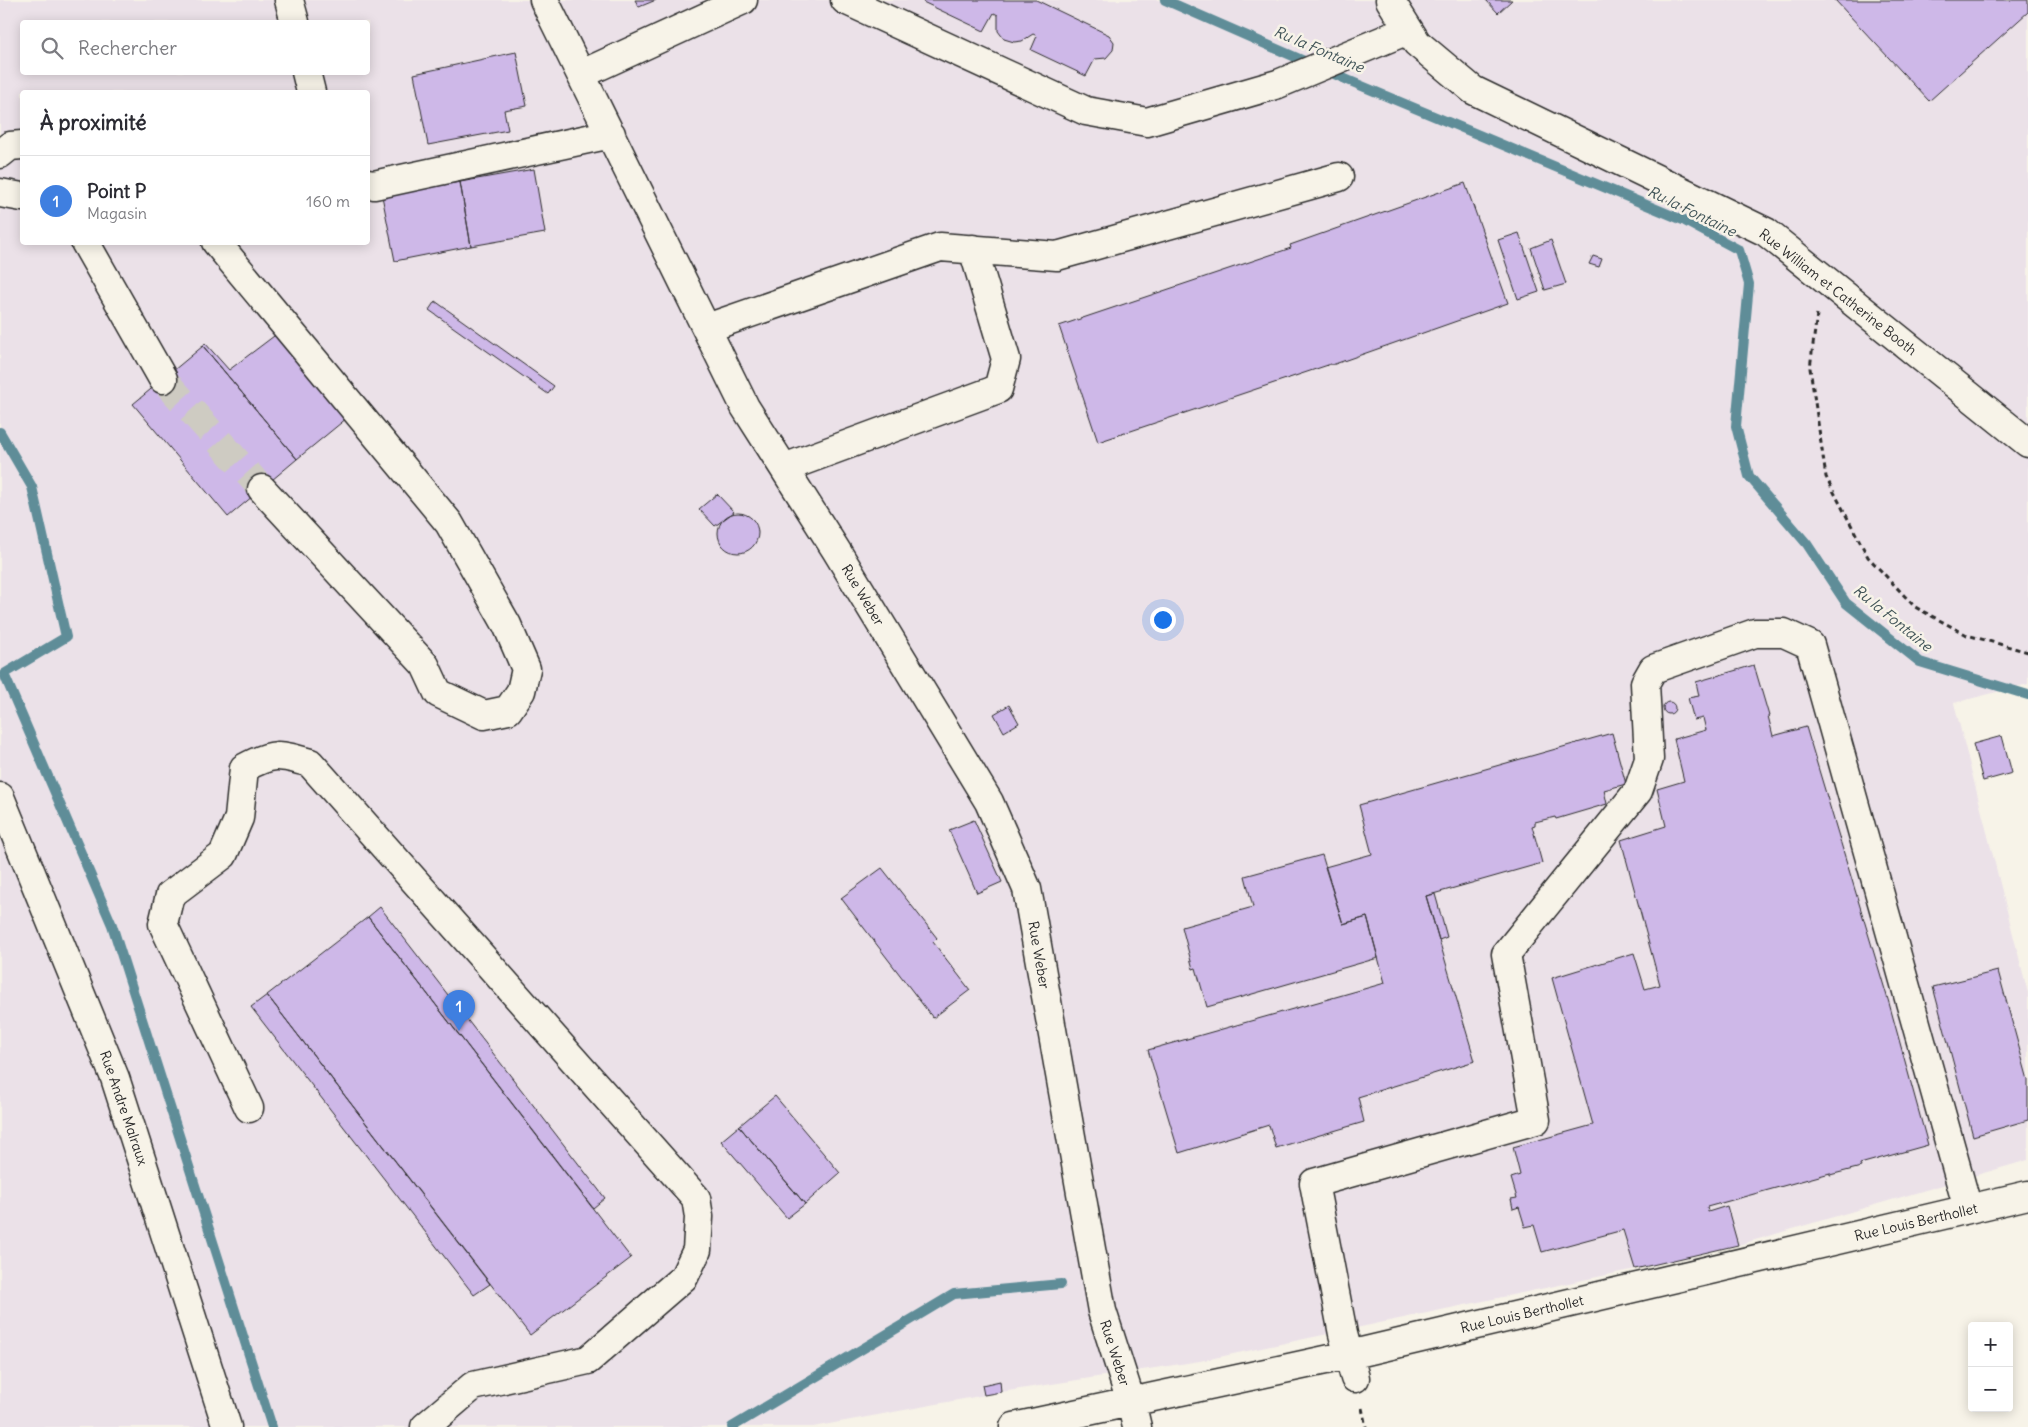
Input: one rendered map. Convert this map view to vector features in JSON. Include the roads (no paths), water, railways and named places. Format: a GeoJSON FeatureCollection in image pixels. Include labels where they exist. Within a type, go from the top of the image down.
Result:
{"type":"FeatureCollection","features":[{"type":"Feature","properties":{"kind":"street"},"geometry":{"type":"LineString","coordinates":[[289,0],[294,20]]}},
{"type":"Feature","properties":{"kind":"street","name":"Rue Weber"},"geometry":{"type":"LineString","coordinates":[[544,0],[745,408],[836,550],[989,802],[1027,889],[1102,1311],[1134,1414]]}},
{"type":"Feature","properties":{"kind":"street"},"geometry":{"type":"LineString","coordinates":[[582,74],[743,0]]}},
{"type":"Feature","properties":{"kind":"street"},"geometry":{"type":"LineString","coordinates":[[845,0],[1086,111],[1147,122],[1278,84],[1408,30]]}},
{"type":"Feature","properties":{"kind":"street","name":"Rue William et Catherine Booth"},"geometry":{"type":"LineString","coordinates":[[1390,0],[1417,43],[1473,90],[1766,232],[2028,443]]}},
{"type":"Feature","properties":{"kind":"street"},"geometry":{"type":"LineString","coordinates":[[307,75],[310,90]]}},
{"type":"Feature","properties":{"kind":"street"},"geometry":{"type":"LineString","coordinates":[[370,184],[611,134]]}},
{"type":"Feature","properties":{"kind":"street"},"geometry":{"type":"LineString","coordinates":[[0,154],[10,146],[20,146]]}},
{"type":"Feature","properties":{"kind":"street"},"geometry":{"type":"LineString","coordinates":[[707,328],[940,246],[1057,256],[1339,177]]}},
{"type":"Feature","properties":{"kind":"street"},"geometry":{"type":"LineString","coordinates":[[0,194],[20,197]]}},
{"type":"Feature","properties":{"kind":"street"},"geometry":{"type":"LineString","coordinates":[[87,245],[163,379]]}},
{"type":"Feature","properties":{"kind":"street"},"geometry":{"type":"LineString","coordinates":[[218,245],[449,523],[507,625],[526,669],[521,691],[508,710],[484,715],[438,693],[425,665],[262,488]]}},
{"type":"Feature","properties":{"kind":"street"},"geometry":{"type":"LineString","coordinates":[[784,468],[998,389],[1006,359],[973,249]]}},
{"type":"Feature","properties":{"kind":"street"},"geometry":{"type":"LineString","coordinates":[[1352,1366],[1343,1334],[1314,1183],[1536,1120],[1506,954],[1638,791],[1649,759],[1645,683],[1653,669],[1755,633],[1784,633],[1810,645],[1968,1209]]}},
{"type":"Feature","properties":{"kind":"street"},"geometry":{"type":"LineString","coordinates":[[249,1108],[163,924],[170,895],[223,855],[239,818],[244,768],[262,758],[280,755],[310,763],[696,1198],[699,1217],[697,1250],[684,1277],[588,1360],[473,1386],[425,1427]]}},
{"type":"Feature","properties":{"kind":"street","name":"Rue Andre Malraux"},"geometry":{"type":"LineString","coordinates":[[0,797],[116,1078],[227,1427]]}},
{"type":"Feature","properties":{"kind":"street","name":"Rue Louis Berthollet"},"geometry":{"type":"LineString","coordinates":[[1014,1427],[1134,1414],[1352,1366],[2028,1195]]}},
{"type":"Feature","properties":{"kind":"waterway","name":"Ru la Fontaine"},"geometry":{"type":"LineString","coordinates":[[1165,0],[1350,81],[1685,221],[1739,250],[1749,284],[1736,426],[1749,476],[1807,544],[1846,603],[1920,662],[2028,695]]}},
{"type":"Feature","properties":{"kind":"waterway"},"geometry":{"type":"LineString","coordinates":[[0,432],[32,487],[66,637],[4,674],[112,925],[272,1427]]}},
{"type":"Feature","properties":{"kind":"waterway"},"geometry":{"type":"LineString","coordinates":[[732,1427],[954,1294],[1061,1284]]}},
{"type":"Feature","properties":{"kind":"tunnel"},"geometry":{"type":"LineString","coordinates":[[163,379],[262,489]]}},
{"type":"Feature","properties":{"kind":"place","name":"Point P"},"geometry":{"type":"Point","coordinates":[459,1031]}}]}
